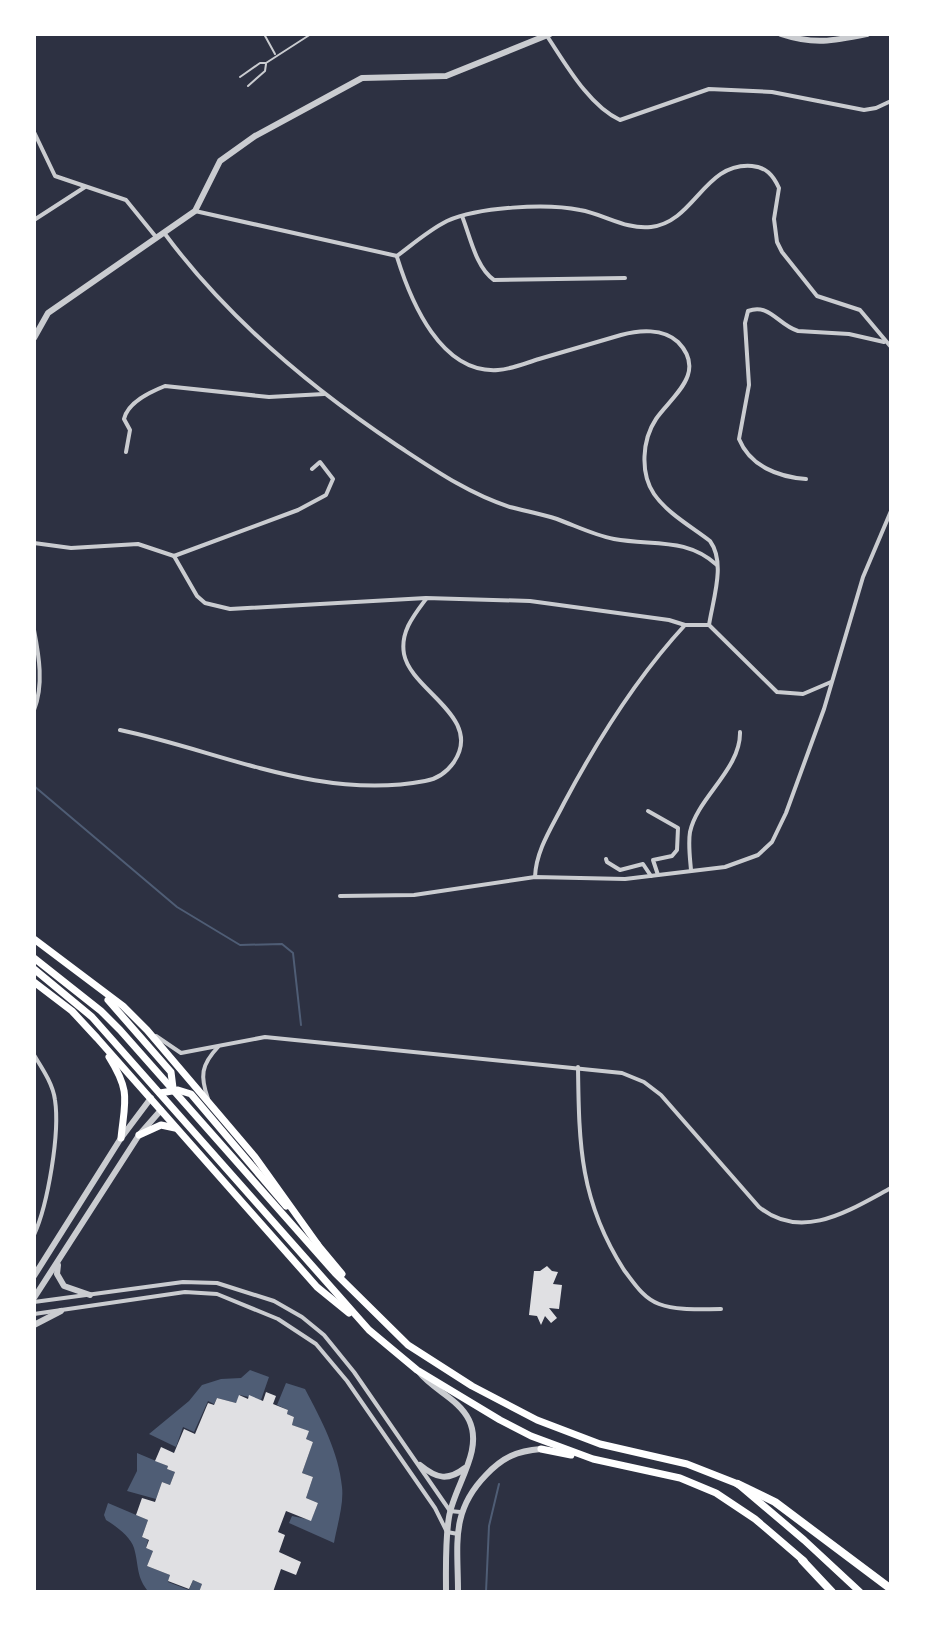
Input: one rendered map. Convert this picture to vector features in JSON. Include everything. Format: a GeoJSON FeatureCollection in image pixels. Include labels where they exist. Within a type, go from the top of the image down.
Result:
{"type":"FeatureCollection","features":[{"type":"Feature","properties":{"kind":"highway"},"geometry":{"type":"LineString","coordinates":[[738,1484],[775,1502],[891,1589]]}},
{"type":"Feature","properties":{"kind":"highway"},"geometry":{"type":"LineString","coordinates":[[802,1560],[835,1592]]}},
{"type":"Feature","properties":{"kind":"main road"},"geometry":{"type":"LineString","coordinates":[[34,939],[123,1006],[147,1030],[255,1157],[318,1245]]}},
{"type":"Feature","properties":{"kind":"main road"},"geometry":{"type":"LineString","coordinates":[[34,958],[51,969],[120,1030],[287,1220],[408,1345],[472,1386],[537,1420],[600,1444],[687,1464],[738,1484],[860,1592]]}},
{"type":"Feature","properties":{"kind":"main road"},"geometry":{"type":"LineString","coordinates":[[34,969],[92,1017],[369,1330]]}},
{"type":"Feature","properties":{"kind":"main road"},"geometry":{"type":"LineString","coordinates":[[34,982],[72,1011],[317,1287],[417,1370],[531,1436],[593,1459]]}},
{"type":"Feature","properties":{"kind":"main road"},"geometry":{"type":"LineString","coordinates":[[96,986],[171,1072],[174,1090],[161,1110]]}},
{"type":"Feature","properties":{"kind":"main road"},"geometry":{"type":"LineString","coordinates":[[116,1059],[130,1067],[142,1065],[146,1055],[140,1036]]}},
{"type":"Feature","properties":{"kind":"main road"},"geometry":{"type":"LineString","coordinates":[[97,1038],[124,1084],[121,1138]]}},
{"type":"Feature","properties":{"kind":"main road"},"geometry":{"type":"LineString","coordinates":[[151,1098],[174,1090],[191,1094],[371,1310]]}},
{"type":"Feature","properties":{"kind":"main road"},"geometry":{"type":"LineString","coordinates":[[192,1145],[187,1124],[190,1118],[198,1113],[213,1119]]}},
{"type":"Feature","properties":{"kind":"main road"},"geometry":{"type":"LineString","coordinates":[[139,1135],[161,1125],[177,1129]]}},
{"type":"Feature","properties":{"kind":"main road"},"geometry":{"type":"LineString","coordinates":[[541,1449],[680,1478],[716,1493],[755,1519],[802,1560]]}},
{"type":"Feature","properties":{"kind":"street"},"geometry":{"type":"LineString","coordinates":[[34,338],[48,313],[195,211],[216,167],[225,156],[348,84],[369,77],[446,76],[548,34],[580,83],[609,116],[620,120],[709,89],[772,92],[864,110],[891,101]]}},
{"type":"Feature","properties":{"kind":"street"},"geometry":{"type":"LineString","coordinates":[[781,34],[808,42],[826,42],[867,34]]}},
{"type":"Feature","properties":{"kind":"street"},"geometry":{"type":"LineString","coordinates":[[34,132],[52,173],[128,201],[158,239]]}},
{"type":"Feature","properties":{"kind":"street"},"geometry":{"type":"LineString","coordinates":[[195,211],[397,256],[445,222],[487,211],[565,208],[635,227],[651,227],[673,219],[722,171],[739,166],[763,168],[779,188],[774,219],[777,242],[782,252],[817,296],[860,310],[891,347]]}},
{"type":"Feature","properties":{"kind":"street"},"geometry":{"type":"LineString","coordinates":[[34,220],[85,187]]}},
{"type":"Feature","properties":{"kind":"street"},"geometry":{"type":"LineString","coordinates":[[462,216],[480,262],[494,280],[625,278]]}},
{"type":"Feature","properties":{"kind":"street"},"geometry":{"type":"LineString","coordinates":[[165,234],[207,286],[254,333],[324,394],[443,475],[492,500],[555,518],[595,534],[686,546],[704,554],[717,565]]}},
{"type":"Feature","properties":{"kind":"street"},"geometry":{"type":"LineString","coordinates":[[397,256],[407,284],[432,331],[454,357],[480,369],[508,369],[630,332],[661,333],[678,342],[688,362],[687,378],[683,389],[655,420],[646,441],[644,461],[646,478],[654,494],[667,509],[710,541],[716,551],[709,625]]}},
{"type":"Feature","properties":{"kind":"street"},"geometry":{"type":"LineString","coordinates":[[806,479],[786,478],[752,460],[742,448],[739,439],[749,385],[745,323],[748,311],[767,310],[798,331],[849,334],[886,342]]}},
{"type":"Feature","properties":{"kind":"street"},"geometry":{"type":"LineString","coordinates":[[126,452],[130,430],[124,419],[126,412],[153,391],[165,386],[269,397],[324,394]]}},
{"type":"Feature","properties":{"kind":"street"},"geometry":{"type":"LineString","coordinates":[[34,543],[71,548],[138,544],[174,556],[298,510],[326,495],[333,479],[330,471],[320,462],[312,469]]}},
{"type":"Feature","properties":{"kind":"street"},"geometry":{"type":"LineString","coordinates":[[340,896],[414,895],[535,877],[592,880],[651,876],[747,861],[758,855],[772,842],[786,813],[815,736],[863,577],[891,511]]}},
{"type":"Feature","properties":{"kind":"street"},"geometry":{"type":"LineString","coordinates":[[174,556],[197,596],[205,603],[230,609],[426,598],[530,601],[669,620],[685,625],[709,625],[777,692],[803,694],[831,682]]}},
{"type":"Feature","properties":{"kind":"street"},"geometry":{"type":"LineString","coordinates":[[120,730],[172,741],[251,767],[304,779],[372,786],[440,777],[457,758],[459,730],[454,716],[419,681],[404,654],[407,625],[426,598]]}},
{"type":"Feature","properties":{"kind":"street"},"geometry":{"type":"LineString","coordinates":[[535,877],[541,848],[591,752],[642,676],[685,625]]}},
{"type":"Feature","properties":{"kind":"street"},"geometry":{"type":"LineString","coordinates":[[34,630],[39,690],[34,710]]}},
{"type":"Feature","properties":{"kind":"street"},"geometry":{"type":"LineString","coordinates":[[691,870],[690,831],[730,763],[740,741],[740,732]]}},
{"type":"Feature","properties":{"kind":"street"},"geometry":{"type":"LineString","coordinates":[[606,859],[620,870],[672,856],[677,850],[678,828],[648,811]]}},
{"type":"Feature","properties":{"kind":"street"},"geometry":{"type":"LineString","coordinates":[[653,860],[658,875]]}},
{"type":"Feature","properties":{"kind":"street"},"geometry":{"type":"LineString","coordinates":[[643,864],[651,876]]}},
{"type":"Feature","properties":{"kind":"street"},"geometry":{"type":"LineString","coordinates":[[147,1030],[181,1053],[265,1037],[622,1073],[644,1082],[675,1108],[713,1157],[759,1207],[779,1219],[801,1225],[825,1220],[891,1188]]}},
{"type":"Feature","properties":{"kind":"street"},"geometry":{"type":"LineString","coordinates":[[208,1100],[202,1083],[202,1069],[206,1059],[220,1045]]}},
{"type":"Feature","properties":{"kind":"street"},"geometry":{"type":"LineString","coordinates":[[34,1055],[55,1097],[56,1123],[49,1178],[34,1235]]}},
{"type":"Feature","properties":{"kind":"street"},"geometry":{"type":"LineString","coordinates":[[578,1067],[583,1171],[597,1221],[615,1255],[639,1290],[659,1304],[683,1309],[721,1309]]}},
{"type":"Feature","properties":{"kind":"street"},"geometry":{"type":"LineString","coordinates":[[34,1275],[121,1138],[151,1098]]}},
{"type":"Feature","properties":{"kind":"street"},"geometry":{"type":"LineString","coordinates":[[34,1300],[139,1135],[161,1110]]}},
{"type":"Feature","properties":{"kind":"street"},"geometry":{"type":"LineString","coordinates":[[58,1261],[57,1274],[64,1286],[90,1295]]}},
{"type":"Feature","properties":{"kind":"street"},"geometry":{"type":"LineString","coordinates":[[34,1300],[183,1282],[217,1283],[274,1301],[302,1317],[324,1335],[450,1511]]}},
{"type":"Feature","properties":{"kind":"street"},"geometry":{"type":"LineString","coordinates":[[34,1314],[185,1292],[217,1294],[278,1319],[316,1344],[347,1381],[435,1508],[447,1532]]}},
{"type":"Feature","properties":{"kind":"street"},"geometry":{"type":"LineString","coordinates":[[34,1325],[61,1311]]}},
{"type":"Feature","properties":{"kind":"street"},"geometry":{"type":"LineString","coordinates":[[417,1370],[460,1409],[470,1423],[472,1447],[450,1511],[447,1532],[446,1592]]}},
{"type":"Feature","properties":{"kind":"street"},"geometry":{"type":"LineString","coordinates":[[458,1592],[460,1512],[469,1494],[496,1464],[514,1453],[541,1449]]}},
{"type":"Feature","properties":{"kind":"street"},"geometry":{"type":"LineString","coordinates":[[420,1465],[433,1476],[444,1478],[455,1476],[465,1468]]}},
{"type":"Feature","properties":{"kind":"street"},"geometry":{"type":"LineString","coordinates":[[450,1511],[460,1512]]}},
{"type":"Feature","properties":{"kind":"street"},"geometry":{"type":"LineString","coordinates":[[447,1532],[458,1534]]}},
{"type":"Feature","properties":{"kind":"lane"},"geometry":{"type":"LineString","coordinates":[[264,34],[275,55]]}},
{"type":"Feature","properties":{"kind":"lane"},"geometry":{"type":"LineString","coordinates":[[248,86],[265,71],[266,63],[275,55],[311,34]]}},
{"type":"Feature","properties":{"kind":"lane"},"geometry":{"type":"LineString","coordinates":[[240,77],[260,63],[266,63]]}},
{"type":"Feature","properties":{"kind":"water"},"geometry":{"type":"Polygon","coordinates":[[[250,1370],[269,1377],[261,1400],[240,1395],[236,1403],[217,1398],[214,1404],[208,1401],[194,1432],[183,1427],[176,1447],[149,1434],[189,1401],[202,1385],[221,1379],[241,1378],[250,1370]]]}},
{"type":"Feature","properties":{"kind":"water"},"geometry":{"type":"Polygon","coordinates":[[[286,1383],[305,1389],[323,1424],[337,1462],[342,1494],[334,1543],[289,1523],[292,1516],[311,1520],[318,1503],[306,1498],[313,1477],[302,1473],[313,1442],[306,1439],[308,1431],[292,1425],[294,1417],[287,1414],[288,1410],[277,1405],[286,1383]]]}},
{"type":"Feature","properties":{"kind":"water"},"geometry":{"type":"Polygon","coordinates":[[[137,1453],[175,1472],[170,1485],[162,1482],[156,1499],[127,1491],[137,1471],[137,1453]]]}},
{"type":"Feature","properties":{"kind":"water"},"geometry":{"type":"Polygon","coordinates":[[[108,1503],[148,1520],[142,1537],[148,1540],[146,1548],[153,1551],[147,1566],[170,1575],[168,1582],[189,1590],[193,1580],[202,1584],[199,1592],[149,1592],[140,1576],[132,1544],[123,1532],[106,1520],[104,1515],[108,1503]]]}},
{"type":"Feature","properties":{"kind":"building"},"geometry":{"type":"Polygon","coordinates":[[[547,1266],[558,1272],[553,1284],[562,1285],[559,1309],[549,1308],[557,1318],[551,1323],[545,1316],[541,1325],[537,1316],[529,1315],[534,1271],[547,1266]]]}},
{"type":"Feature","properties":{"kind":"building"},"geometry":{"type":"Polygon","coordinates":[[[266,1392],[276,1396],[273,1404],[288,1410],[287,1414],[294,1417],[292,1425],[309,1431],[306,1439],[313,1442],[302,1473],[313,1477],[306,1498],[318,1503],[311,1521],[286,1511],[278,1532],[285,1535],[279,1552],[301,1562],[296,1575],[281,1569],[273,1592],[199,1592],[202,1584],[193,1580],[189,1589],[168,1581],[170,1575],[147,1566],[153,1551],[146,1548],[149,1540],[142,1537],[148,1520],[136,1515],[142,1498],[155,1502],[162,1482],[170,1485],[175,1472],[155,1461],[161,1447],[174,1453],[184,1429],[195,1434],[208,1403],[214,1405],[217,1398],[236,1403],[239,1395],[248,1399],[249,1395],[263,1401],[266,1392]]]}},
{"type":"Feature","properties":{"kind":"waterway"},"geometry":{"type":"LineString","coordinates":[[34,786],[177,907],[240,945],[282,944],[293,953],[301,1025]]}},
{"type":"Feature","properties":{"kind":"waterway"},"geometry":{"type":"LineString","coordinates":[[486,1592],[489,1526],[499,1484]]}}]}
